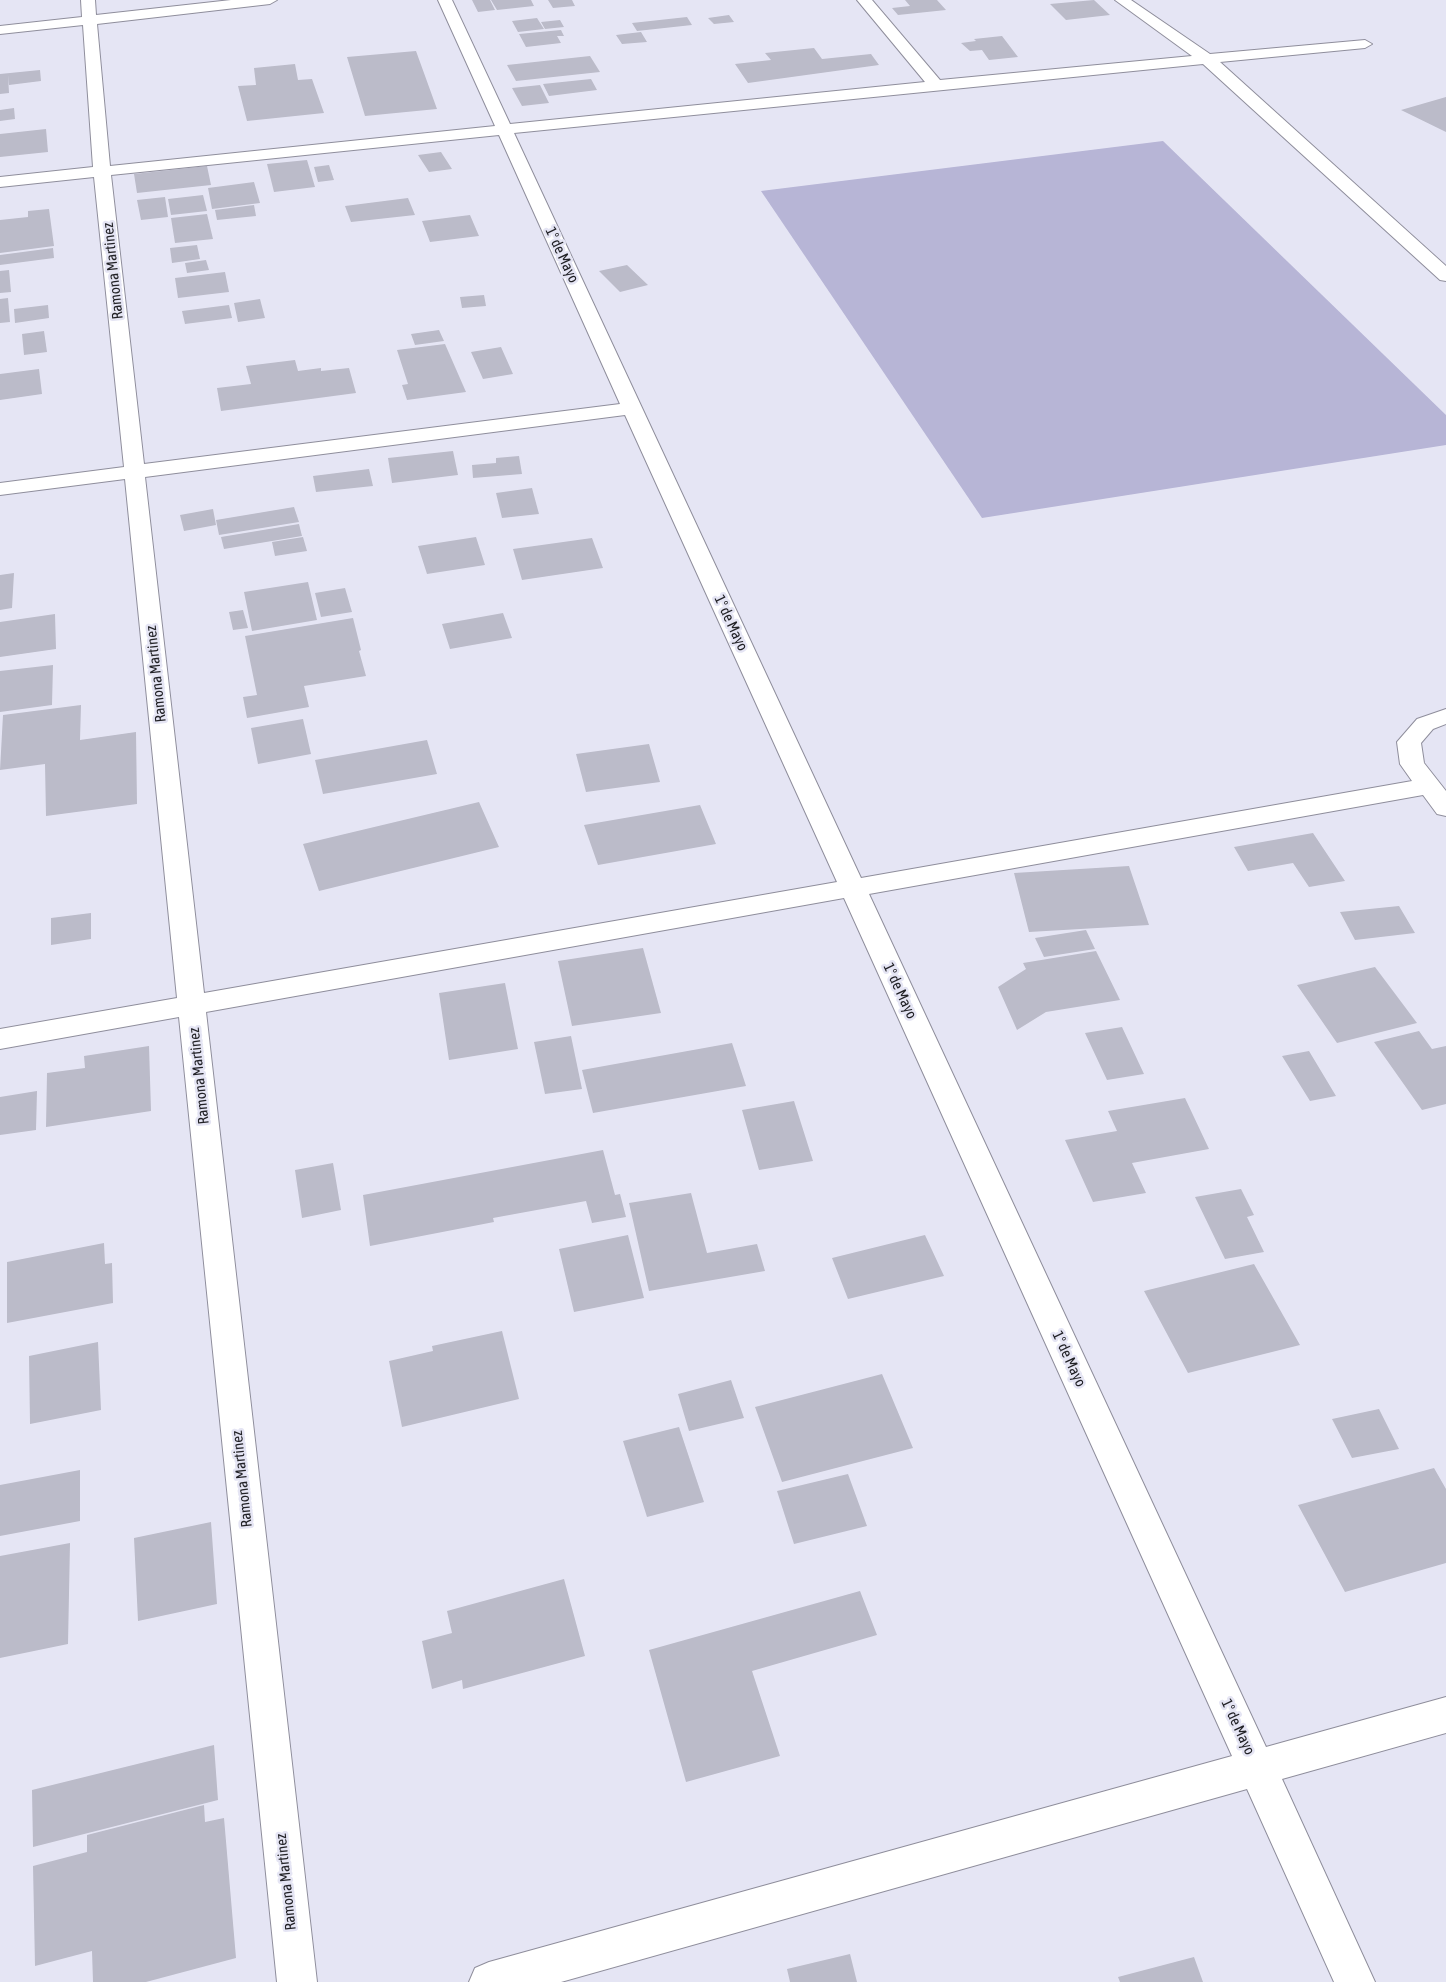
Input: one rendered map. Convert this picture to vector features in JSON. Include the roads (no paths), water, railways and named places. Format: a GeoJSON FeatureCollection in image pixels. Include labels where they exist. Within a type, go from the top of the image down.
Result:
{"type":"FeatureCollection","features":[{"type":"Feature","properties":{"kind":"street","name":"Ramona Martinez"},"geometry":{"type":"LineString","coordinates":[[88,0],[92,22],[102,171],[297,1982]]}},
{"type":"Feature","properties":{"kind":"street"},"geometry":{"type":"LineString","coordinates":[[0,30],[92,22],[270,0]]}},
{"type":"Feature","properties":{"kind":"street","name":"1° de Mayo"},"geometry":{"type":"LineString","coordinates":[[445,0],[1355,1982]]}},
{"type":"Feature","properties":{"kind":"street"},"geometry":{"type":"LineString","coordinates":[[864,0],[936,85]]}},
{"type":"Feature","properties":{"kind":"street"},"geometry":{"type":"LineString","coordinates":[[1122,0],[1208,60],[1446,276]]}},
{"type":"Feature","properties":{"kind":"street"},"geometry":{"type":"LineString","coordinates":[[0,182],[936,85],[1365,44]]}},
{"type":"Feature","properties":{"kind":"street"},"geometry":{"type":"LineString","coordinates":[[0,490],[633,408]]}},
{"type":"Feature","properties":{"kind":"street"},"geometry":{"type":"LineString","coordinates":[[1446,716],[1424,724],[1409,742],[1412,764],[1446,808]]}},
{"type":"Feature","properties":{"kind":"street"},"geometry":{"type":"LineString","coordinates":[[0,1039],[1428,786]]}},
{"type":"Feature","properties":{"kind":"street"},"geometry":{"type":"LineString","coordinates":[[489,1982],[1446,1715]]}}]}
